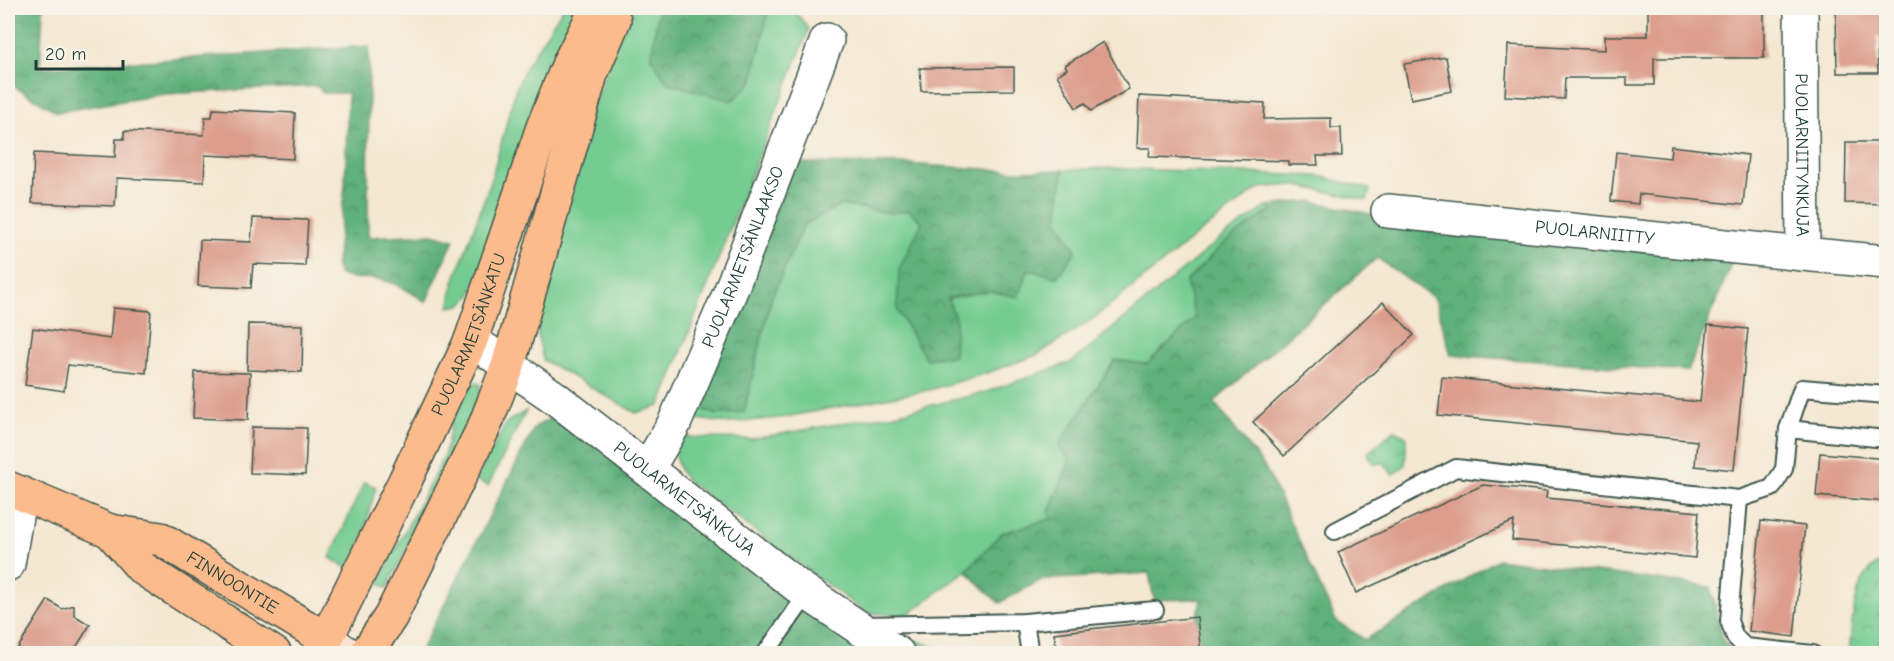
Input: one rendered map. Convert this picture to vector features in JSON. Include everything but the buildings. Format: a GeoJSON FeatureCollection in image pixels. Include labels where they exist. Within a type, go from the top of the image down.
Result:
{"type":"FeatureCollection","features":[{"type":"Feature","properties":{"kind":"main road","name":"PUOLARMETSÄNKATU"},"geometry":{"type":"LineString","coordinates":[[331,649],[405,481],[471,340],[543,127],[570,60],[597,8]]}},
{"type":"Feature","properties":{"kind":"main road"},"geometry":{"type":"LineString","coordinates":[[366,654],[391,616],[485,425],[508,366],[591,74],[620,8]]}},
{"type":"Feature","properties":{"kind":"main road","name":"FINNOONTIE"},"geometry":{"type":"LineString","coordinates":[[14,490],[110,531],[161,539],[331,649]]}},
{"type":"Feature","properties":{"kind":"main road","name":"FINNOONTIE"},"geometry":{"type":"LineString","coordinates":[[110,531],[142,568],[275,654]]}},
{"type":"Feature","properties":{"kind":"street","name":"PUOLARNIITYNKUJA"},"geometry":{"type":"LineString","coordinates":[[1801,8],[1803,254],[1887,262]]}},
{"type":"Feature","properties":{"kind":"street","name":"PUOLARMETSÄNLAAKSO"},"geometry":{"type":"LineString","coordinates":[[648,468],[674,424],[731,290],[827,40]]}},
{"type":"Feature","properties":{"kind":"street","name":"PUOLARNIITTY"},"geometry":{"type":"LineString","coordinates":[[1388,212],[1803,254]]}},
{"type":"Feature","properties":{"kind":"street","name":"PUOLARMETSÄNKUJA"},"geometry":{"type":"LineString","coordinates":[[471,340],[648,468],[808,593],[898,654]]}},
{"type":"Feature","properties":{"kind":"street"},"geometry":{"type":"LineString","coordinates":[[8,564],[14,490]]}},
{"type":"Feature","properties":{"kind":"lane"},"geometry":{"type":"LineString","coordinates":[[1335,531],[1456,468],[1739,499],[1772,488],[1784,469],[1788,429],[1802,388],[1887,395]]}},
{"type":"Feature","properties":{"kind":"lane"},"geometry":{"type":"LineString","coordinates":[[1788,429],[1887,439]]}},
{"type":"Feature","properties":{"kind":"lane"},"geometry":{"type":"LineString","coordinates":[[1739,499],[1729,621],[1735,637],[1745,647],[1813,654]]}},
{"type":"Feature","properties":{"kind":"lane"},"geometry":{"type":"LineString","coordinates":[[765,654],[808,593]]}},
{"type":"Feature","properties":{"kind":"lane"},"geometry":{"type":"LineString","coordinates":[[856,625],[1026,622],[1155,610]]}},
{"type":"Feature","properties":{"kind":"lane"},"geometry":{"type":"LineString","coordinates":[[1026,622],[1030,654]]}},
{"type":"Feature","properties":{"kind":"green space"},"geometry":{"type":"Polygon","coordinates":[[[15,8],[43,8],[40,68],[369,46],[368,237],[433,234],[454,240],[426,302],[390,282],[339,274],[336,265],[345,185],[348,93],[324,93],[317,86],[165,94],[57,112],[14,86],[15,8]]]}},
{"type":"Feature","properties":{"kind":"green space"},"geometry":{"type":"Polygon","coordinates":[[[563,8],[585,8],[470,297],[460,305],[449,307],[454,282],[490,184],[516,88],[526,66],[563,8]]]}},
{"type":"Feature","properties":{"kind":"green space"},"geometry":{"type":"Polygon","coordinates":[[[630,8],[659,8],[651,57],[752,82],[769,8],[792,8],[809,29],[660,406],[636,413],[543,360],[538,337],[538,307],[582,134],[630,8]]]}},
{"type":"Feature","properties":{"kind":"green space"},"geometry":{"type":"Polygon","coordinates":[[[659,8],[769,8],[752,82],[732,101],[668,83],[651,57],[659,8]]]}},
{"type":"Feature","properties":{"kind":"green space"},"geometry":{"type":"Polygon","coordinates":[[[788,163],[906,164],[1017,171],[1063,170],[1058,221],[1076,251],[1057,277],[1028,270],[1018,297],[990,291],[948,298],[956,321],[954,356],[926,359],[897,310],[899,269],[922,222],[909,210],[891,213],[841,205],[804,224],[771,299],[744,412],[717,415],[692,405],[788,163]]]}},
{"type":"Feature","properties":{"kind":"green space"},"geometry":{"type":"Polygon","coordinates":[[[1106,168],[1319,176],[1370,189],[1367,200],[1293,185],[1259,188],[1093,319],[1037,355],[984,374],[929,390],[780,418],[728,423],[686,418],[692,405],[744,412],[771,299],[804,224],[841,205],[891,213],[909,210],[923,223],[899,269],[956,321],[948,298],[990,291],[1018,297],[1028,269],[1057,277],[1076,251],[1058,221],[1063,170],[1106,168]]]}},
{"type":"Feature","properties":{"kind":"green space"},"geometry":{"type":"Polygon","coordinates":[[[1310,201],[1384,217],[1732,262],[1688,371],[1451,355],[1435,299],[1377,258],[1214,402],[1266,469],[1336,621],[1365,640],[1498,559],[1711,587],[1723,640],[1734,653],[1201,653],[1197,617],[1201,599],[1154,600],[1149,573],[1041,580],[999,603],[966,571],[1002,533],[1051,519],[1049,512],[1070,460],[1058,446],[1115,360],[1147,364],[1195,318],[1186,282],[1224,243],[1272,210],[1268,206],[1310,201]]]}},
{"type":"Feature","properties":{"kind":"green space"},"geometry":{"type":"Polygon","coordinates":[[[1268,206],[1272,209],[1224,243],[1186,282],[1196,318],[1147,364],[1070,460],[1049,512],[1051,519],[1002,533],[966,571],[907,615],[866,613],[686,480],[679,469],[676,449],[679,437],[751,439],[895,414],[986,392],[1072,362],[1221,238],[1268,206]]]}},
{"type":"Feature","properties":{"kind":"green space"},"geometry":{"type":"Polygon","coordinates":[[[476,382],[480,384],[479,400],[387,588],[378,583],[443,458],[454,409],[466,391],[476,382]]]}},
{"type":"Feature","properties":{"kind":"green space"},"geometry":{"type":"Polygon","coordinates":[[[554,410],[874,654],[419,654],[535,427],[549,419],[554,410]]]}},
{"type":"Feature","properties":{"kind":"green space"},"geometry":{"type":"Polygon","coordinates":[[[526,411],[488,486],[476,480],[507,422],[526,411]]]}},
{"type":"Feature","properties":{"kind":"green space"},"geometry":{"type":"Polygon","coordinates":[[[1394,430],[1407,437],[1405,465],[1393,475],[1383,463],[1375,464],[1367,454],[1394,430]]]}},
{"type":"Feature","properties":{"kind":"green space"},"geometry":{"type":"Polygon","coordinates":[[[364,482],[376,487],[362,540],[349,569],[330,558],[364,482]]]}},
{"type":"Feature","properties":{"kind":"green space"},"geometry":{"type":"Polygon","coordinates":[[[1886,560],[1886,652],[1849,653],[1853,613],[1860,586],[1875,566],[1886,560]]]}},
{"type":"Feature","properties":{"kind":"green space"},"geometry":{"type":"Polygon","coordinates":[[[916,640],[950,653],[922,653],[909,644],[916,640]]]}}]}
